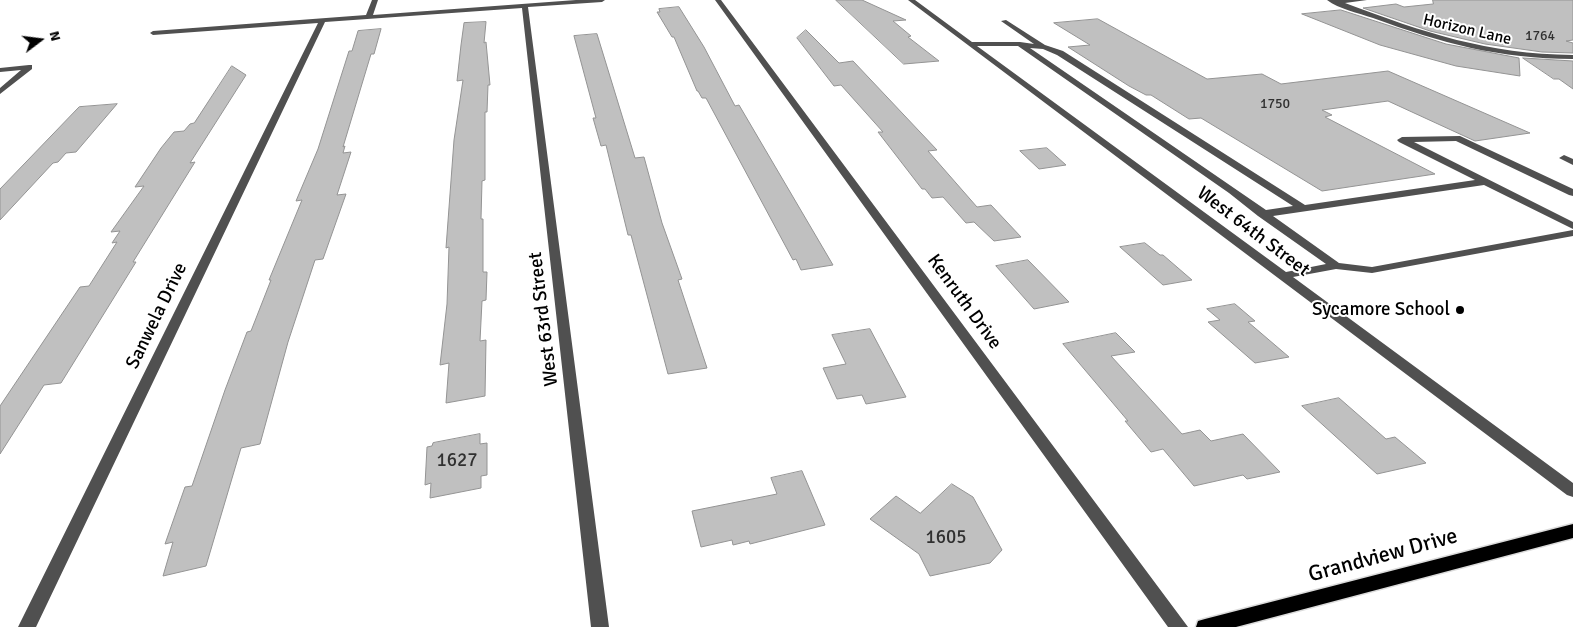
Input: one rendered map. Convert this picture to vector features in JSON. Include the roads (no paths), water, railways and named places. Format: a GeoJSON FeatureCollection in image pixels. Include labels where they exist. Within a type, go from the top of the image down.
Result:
{"type":"FeatureCollection","features":[{"type":"Feature","properties":{"kind":"main road","name":"Grandview Drive"},"geometry":{"type":"LineString","coordinates":[[1205,627],[1573,530]]}},
{"type":"Feature","properties":{"kind":"street"},"geometry":{"type":"LineString","coordinates":[[368,18],[374,0]]}},
{"type":"Feature","properties":{"kind":"street"},"geometry":{"type":"LineString","coordinates":[[152,33],[602,0]]}},
{"type":"Feature","properties":{"kind":"street","name":"Kenruth Drive"},"geometry":{"type":"LineString","coordinates":[[718,0],[1179,627]]}},
{"type":"Feature","properties":{"kind":"street","name":"West 64th Street"},"geometry":{"type":"LineString","coordinates":[[911,0],[1573,491]]}},
{"type":"Feature","properties":{"kind":"street"},"geometry":{"type":"LineString","coordinates":[[1334,1],[1364,0]]}},
{"type":"Feature","properties":{"kind":"street","name":"Horizon Lane"},"geometry":{"type":"LineString","coordinates":[[1334,1],[1425,36],[1458,45],[1523,56],[1573,57]]}},
{"type":"Feature","properties":{"kind":"street","name":"West 63rd Street"},"geometry":{"type":"LineString","coordinates":[[525,6],[600,627]]}},
{"type":"Feature","properties":{"kind":"street","name":"Sanwela Drive"},"geometry":{"type":"LineString","coordinates":[[27,627],[322,21]]}},
{"type":"Feature","properties":{"kind":"street"},"geometry":{"type":"LineString","coordinates":[[1004,21],[1044,48]]}},
{"type":"Feature","properties":{"kind":"street"},"geometry":{"type":"LineString","coordinates":[[971,44],[989,42],[1020,44],[1060,53],[1303,208]]}},
{"type":"Feature","properties":{"kind":"street"},"geometry":{"type":"LineString","coordinates":[[1020,44],[1233,191],[1262,214],[1336,266]]}},
{"type":"Feature","properties":{"kind":"street"},"geometry":{"type":"LineString","coordinates":[[0,70],[29,67],[0,92]]}},
{"type":"Feature","properties":{"kind":"street"},"geometry":{"type":"LineString","coordinates":[[1573,193],[1457,138],[1402,140],[1573,226]]}},
{"type":"Feature","properties":{"kind":"street"},"geometry":{"type":"LineString","coordinates":[[1262,214],[1485,182]]}},
{"type":"Feature","properties":{"kind":"street"},"geometry":{"type":"LineString","coordinates":[[1282,276],[1336,266],[1372,270],[1573,233]]}},
{"type":"Feature","properties":{"kind":"place","name":"Sycamore School"},"geometry":{"type":"Point","coordinates":[1460,310]}}]}
